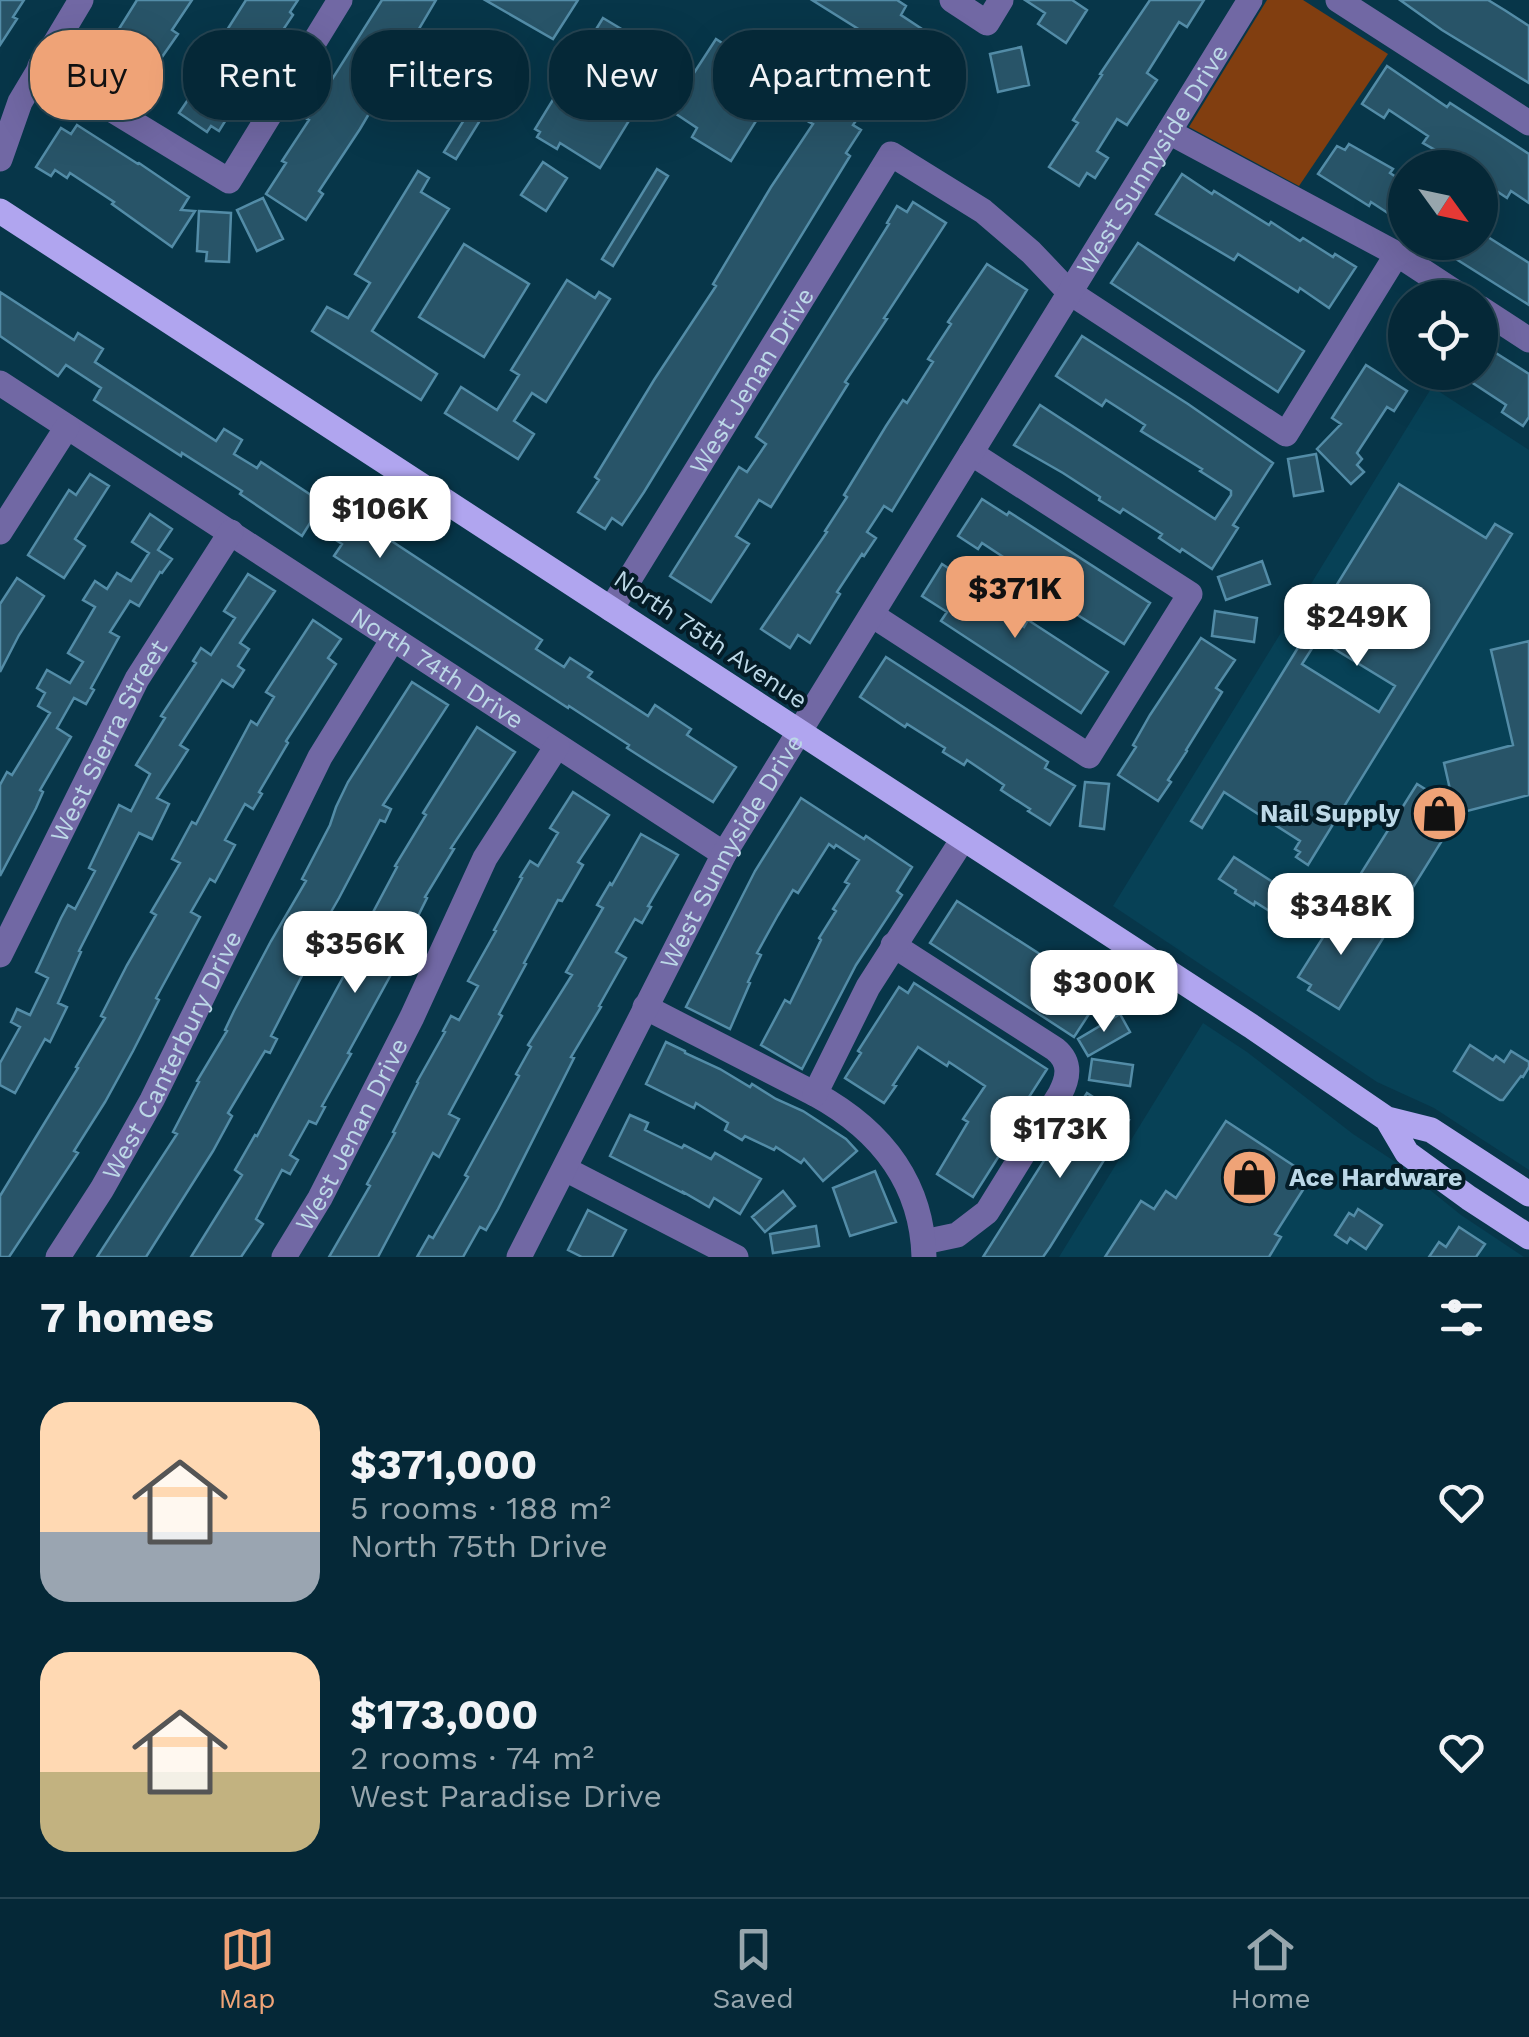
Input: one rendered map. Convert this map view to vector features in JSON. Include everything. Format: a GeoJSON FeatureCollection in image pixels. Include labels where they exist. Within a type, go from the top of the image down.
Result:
{"type":"FeatureCollection","features":[{"type":"Feature","properties":{"kind":"main road","name":"North 75th Avenue"},"geometry":{"type":"LineString","coordinates":[[0,211],[1388,1119],[1431,1130],[1529,1194]]}},
{"type":"Feature","properties":{"kind":"main road","name":"North 75th Avenue"},"geometry":{"type":"LineString","coordinates":[[1388,1119],[1407,1154],[1529,1236]]}},
{"type":"Feature","properties":{"kind":"street"},"geometry":{"type":"LineString","coordinates":[[62,30],[81,0]]}},
{"type":"Feature","properties":{"kind":"street"},"geometry":{"type":"LineString","coordinates":[[129,120],[229,181],[340,0]]}},
{"type":"Feature","properties":{"kind":"street"},"geometry":{"type":"LineString","coordinates":[[952,0],[987,23],[1001,0]]}},
{"type":"Feature","properties":{"kind":"street","name":"West Sunnyside Drive"},"geometry":{"type":"LineString","coordinates":[[519,1257],[724,854],[1250,0]]}},
{"type":"Feature","properties":{"kind":"street"},"geometry":{"type":"LineString","coordinates":[[1338,0],[1529,123]]}},
{"type":"Feature","properties":{"kind":"street"},"geometry":{"type":"LineString","coordinates":[[0,160],[30,84]]}},
{"type":"Feature","properties":{"kind":"street"},"geometry":{"type":"LineString","coordinates":[[1168,132],[1388,249]]}},
{"type":"Feature","properties":{"kind":"street","name":"West Jenan Drive"},"geometry":{"type":"LineString","coordinates":[[612,609],[890,154],[983,211],[1069,292]]}},
{"type":"Feature","properties":{"kind":"street"},"geometry":{"type":"LineString","coordinates":[[1069,292],[1286,434],[1393,260]]}},
{"type":"Feature","properties":{"kind":"street"},"geometry":{"type":"LineString","coordinates":[[1406,260],[1437,280]]}},
{"type":"Feature","properties":{"kind":"street"},"geometry":{"type":"LineString","coordinates":[[1498,320],[1529,340]]}},
{"type":"Feature","properties":{"kind":"street","name":"North 74th Drive"},"geometry":{"type":"LineString","coordinates":[[0,383],[724,854]]}},
{"type":"Feature","properties":{"kind":"street"},"geometry":{"type":"LineString","coordinates":[[0,532],[67,426]]}},
{"type":"Feature","properties":{"kind":"street"},"geometry":{"type":"LineString","coordinates":[[872,615],[1089,756],[1190,594],[970,453]]}},
{"type":"Feature","properties":{"kind":"street","name":"West Sierra Street"},"geometry":{"type":"LineString","coordinates":[[0,955],[138,679],[231,532]]}},
{"type":"Feature","properties":{"kind":"street","name":"West Canterbury Drive"},"geometry":{"type":"LineString","coordinates":[[58,1257],[152,1100],[320,757],[393,639]]}},
{"type":"Feature","properties":{"kind":"street","name":"West Jenan Drive"},"geometry":{"type":"LineString","coordinates":[[284,1257],[320,1198],[403,1034],[485,858],[557,746]]}},
{"type":"Feature","properties":{"kind":"street"},"geometry":{"type":"LineString","coordinates":[[815,1094],[868,987],[963,839]]}},
{"type":"Feature","properties":{"kind":"street"},"geometry":{"type":"LineString","coordinates":[[645,1007],[854,1118],[883,1145],[910,1190],[924,1250],[957,1236],[987,1212],[1060,1094],[1068,1073],[1067,1063],[1055,1049],[893,945]]}},
{"type":"Feature","properties":{"kind":"street"},"geometry":{"type":"LineString","coordinates":[[565,1169],[736,1257]]}},
{"type":"Feature","properties":{"kind":"shaded area"},"geometry":{"type":"Polygon","coordinates":[[[1267,0],[1303,0],[1388,54],[1299,186],[1189,127],[1267,0]]]}},
{"type":"Feature","properties":{"kind":"shaded area"},"geometry":{"type":"Polygon","coordinates":[[[1430,390],[1437,390],[1529,450],[1529,1170],[1434,1108],[1377,1082],[1113,906],[1430,390]]]}},
{"type":"Feature","properties":{"kind":"shaded area"},"geometry":{"type":"Polygon","coordinates":[[[1203,1023],[1394,1161],[1461,1215],[1524,1257],[1059,1257],[1203,1023]]]}},
{"type":"Feature","properties":{"kind":"building"},"geometry":{"type":"Polygon","coordinates":[[[0,0],[24,0],[0,45],[0,0]]]}},
{"type":"Feature","properties":{"kind":"building"},"geometry":{"type":"Polygon","coordinates":[[[137,0],[192,0],[172,30],[178,34],[163,56],[163,30],[118,30],[137,0]]]}},
{"type":"Feature","properties":{"kind":"building"},"geometry":{"type":"Polygon","coordinates":[[[246,0],[298,0],[283,30],[227,30],[246,0]]]}},
{"type":"Feature","properties":{"kind":"building"},"geometry":{"type":"Polygon","coordinates":[[[382,0],[436,0],[418,30],[363,30],[382,0]]]}},
{"type":"Feature","properties":{"kind":"building"},"geometry":{"type":"Polygon","coordinates":[[[485,0],[578,0],[559,30],[549,30],[549,37],[485,0]]]}},
{"type":"Feature","properties":{"kind":"building"},"geometry":{"type":"Polygon","coordinates":[[[812,0],[897,0],[906,6],[901,15],[924,30],[860,30],[812,0]]]}},
{"type":"Feature","properties":{"kind":"building"},"geometry":{"type":"Polygon","coordinates":[[[1025,0],[1072,0],[1087,10],[1066,43],[1038,24],[1045,13],[1025,0]]]}},
{"type":"Feature","properties":{"kind":"building"},"geometry":{"type":"Polygon","coordinates":[[[1150,0],[1204,0],[1187,27],[1179,22],[1147,73],[1157,80],[1127,125],[1117,119],[1097,151],[1108,158],[1095,178],[1087,173],[1079,186],[1049,167],[1078,123],[1073,120],[1100,74],[1150,0]]]}},
{"type":"Feature","properties":{"kind":"building"},"geometry":{"type":"Polygon","coordinates":[[[1400,0],[1488,0],[1506,11],[1529,26],[1529,83],[1442,30],[1400,0]]]}},
{"type":"Feature","properties":{"kind":"building"},"geometry":{"type":"Polygon","coordinates":[[[603,18],[623,30],[596,30],[603,18]]]}},
{"type":"Feature","properties":{"kind":"building"},"geometry":{"type":"Polygon","coordinates":[[[713,44],[713,120],[757,120],[731,161],[692,137],[697,128],[685,120],[693,120],[693,74],[713,44]]]}},
{"type":"Feature","properties":{"kind":"building"},"geometry":{"type":"Polygon","coordinates":[[[1021,47],[1029,85],[998,92],[990,54],[1021,47]]]}},
{"type":"Feature","properties":{"kind":"building"},"geometry":{"type":"Polygon","coordinates":[[[351,49],[351,120],[365,120],[319,191],[323,194],[306,220],[266,194],[309,120],[331,120],[331,81],[351,49]]]}},
{"type":"Feature","properties":{"kind":"building"},"geometry":{"type":"Polygon","coordinates":[[[1387,66],[1447,107],[1450,103],[1529,154],[1529,203],[1511,191],[1507,198],[1498,192],[1498,150],[1435,150],[1423,143],[1428,136],[1389,110],[1384,118],[1362,104],[1387,66]]]}},
{"type":"Feature","properties":{"kind":"building"},"geometry":{"type":"Polygon","coordinates":[[[549,106],[549,120],[629,120],[600,168],[560,143],[557,149],[537,137],[540,132],[535,129],[549,106]]]}},
{"type":"Feature","properties":{"kind":"building"},"geometry":{"type":"Polygon","coordinates":[[[189,120],[226,120],[219,131],[211,126],[207,132],[189,120]]]}},
{"type":"Feature","properties":{"kind":"building"},"geometry":{"type":"Polygon","coordinates":[[[464,120],[480,120],[456,159],[444,152],[464,120]]]}},
{"type":"Feature","properties":{"kind":"building"},"geometry":{"type":"Polygon","coordinates":[[[856,120],[853,125],[861,130],[846,153],[850,156],[644,492],[622,525],[612,518],[605,529],[578,512],[599,480],[595,477],[716,286],[713,284],[771,187],[813,124],[809,122],[856,120]]]}},
{"type":"Feature","properties":{"kind":"building"},"geometry":{"type":"Polygon","coordinates":[[[77,125],[189,197],[181,210],[195,211],[172,247],[70,173],[67,178],[55,170],[51,176],[36,167],[61,128],[71,134],[77,125]]]}},
{"type":"Feature","properties":{"kind":"building"},"geometry":{"type":"Polygon","coordinates":[[[1349,144],[1388,166],[1388,213],[1371,202],[1369,206],[1318,174],[1337,146],[1345,150],[1349,144]]]}},
{"type":"Feature","properties":{"kind":"building"},"geometry":{"type":"Polygon","coordinates":[[[543,162],[567,178],[546,211],[521,195],[543,162]]]}},
{"type":"Feature","properties":{"kind":"building"},"geometry":{"type":"Polygon","coordinates":[[[657,169],[668,176],[613,266],[602,259],[657,169]]]}},
{"type":"Feature","properties":{"kind":"building"},"geometry":{"type":"Polygon","coordinates":[[[418,171],[429,178],[421,192],[449,209],[372,331],[437,374],[421,400],[312,331],[327,307],[348,318],[370,283],[355,274],[418,171]]]}},
{"type":"Feature","properties":{"kind":"building"},"geometry":{"type":"Polygon","coordinates":[[[1182,174],[1269,225],[1271,222],[1300,241],[1303,238],[1356,267],[1329,308],[1238,254],[1234,260],[1156,214],[1182,174]]]}},
{"type":"Feature","properties":{"kind":"building"},"geometry":{"type":"Polygon","coordinates":[[[263,198],[283,239],[257,251],[237,210],[263,198]]]}},
{"type":"Feature","properties":{"kind":"building"},"geometry":{"type":"Polygon","coordinates":[[[913,202],[946,223],[771,507],[759,500],[736,536],[749,544],[711,602],[670,576],[739,467],[747,472],[766,444],[756,437],[897,206],[907,212],[913,202]]]}},
{"type":"Feature","properties":{"kind":"building"},"geometry":{"type":"Polygon","coordinates":[[[199,211],[231,213],[229,262],[206,261],[207,252],[197,251],[199,211]]]}},
{"type":"Feature","properties":{"kind":"building"},"geometry":{"type":"Polygon","coordinates":[[[1138,243],[1304,351],[1278,392],[1111,283],[1138,243]]]}},
{"type":"Feature","properties":{"kind":"building"},"geometry":{"type":"Polygon","coordinates":[[[1498,243],[1529,263],[1529,305],[1498,285],[1498,280],[1489,280],[1458,260],[1498,260],[1498,243]]]}},
{"type":"Feature","properties":{"kind":"building"},"geometry":{"type":"Polygon","coordinates":[[[464,244],[529,284],[484,357],[419,317],[464,244]]]}},
{"type":"Feature","properties":{"kind":"building"},"geometry":{"type":"Polygon","coordinates":[[[987,264],[1027,290],[892,511],[884,506],[867,532],[876,538],[837,592],[840,594],[810,643],[798,635],[790,648],[761,629],[827,532],[847,497],[844,495],[886,426],[903,400],[907,403],[933,362],[928,359],[951,324],[948,322],[987,264]]]}},
{"type":"Feature","properties":{"kind":"building"},"geometry":{"type":"Polygon","coordinates":[[[567,280],[595,298],[599,292],[610,299],[546,402],[532,393],[514,421],[534,434],[518,459],[445,413],[461,387],[497,410],[519,375],[511,370],[567,280]]]}},
{"type":"Feature","properties":{"kind":"building"},"geometry":{"type":"Polygon","coordinates":[[[0,292],[74,340],[78,333],[103,349],[95,362],[216,441],[224,429],[242,440],[234,454],[257,468],[261,462],[311,495],[314,490],[542,640],[536,649],[564,667],[570,658],[592,672],[588,677],[648,716],[655,705],[691,729],[687,735],[736,767],[713,802],[334,556],[342,544],[310,523],[302,536],[240,494],[242,491],[94,400],[101,388],[66,365],[58,376],[0,336],[0,292]]]}},
{"type":"Feature","properties":{"kind":"building"},"geometry":{"type":"Polygon","coordinates":[[[1082,336],[1273,463],[1233,525],[1238,528],[1212,569],[1159,538],[1162,534],[1123,509],[1120,513],[1014,445],[1040,405],[1215,519],[1231,495],[1202,469],[1141,431],[1145,425],[1106,400],[1102,406],[1056,376],[1082,336]]]}},
{"type":"Feature","properties":{"kind":"building"},"geometry":{"type":"Polygon","coordinates":[[[1498,354],[1529,374],[1529,417],[1523,426],[1502,412],[1506,405],[1483,390],[1498,390],[1498,354]]]}},
{"type":"Feature","properties":{"kind":"building"},"geometry":{"type":"Polygon","coordinates":[[[1366,365],[1388,379],[1388,390],[1407,391],[1394,411],[1387,407],[1357,453],[1362,459],[1357,465],[1364,472],[1351,484],[1317,449],[1341,424],[1332,418],[1366,365]]]}},
{"type":"Feature","properties":{"kind":"building"},"geometry":{"type":"Polygon","coordinates":[[[1316,454],[1323,491],[1294,496],[1288,459],[1316,454]]]}},
{"type":"Feature","properties":{"kind":"building"},"geometry":{"type":"Polygon","coordinates":[[[90,474],[109,486],[75,539],[85,546],[64,578],[28,555],[69,490],[76,495],[90,474]]]}},
{"type":"Feature","properties":{"kind":"building"},"geometry":{"type":"Polygon","coordinates":[[[1399,484],[1486,538],[1495,524],[1512,534],[1308,865],[1296,857],[1300,841],[1224,792],[1202,828],[1191,821],[1399,484]],[[1318,639],[1302,664],[1379,712],[1395,686],[1318,639]]]}},
{"type":"Feature","properties":{"kind":"building"},"geometry":{"type":"Polygon","coordinates":[[[982,499],[1007,515],[1009,512],[1150,603],[1124,644],[1012,574],[1017,566],[982,543],[978,549],[958,536],[982,499]]]}},
{"type":"Feature","properties":{"kind":"building"},"geometry":{"type":"Polygon","coordinates":[[[150,514],[172,529],[158,550],[172,559],[139,606],[130,601],[110,632],[119,637],[86,704],[74,698],[57,728],[71,737],[40,790],[43,792],[36,808],[0,876],[0,785],[7,772],[12,775],[50,713],[38,706],[45,693],[37,688],[47,670],[70,683],[83,662],[68,653],[95,607],[83,600],[95,581],[107,589],[117,573],[131,581],[149,553],[132,542],[150,514]]]}},
{"type":"Feature","properties":{"kind":"building"},"geometry":{"type":"Polygon","coordinates":[[[1262,561],[1270,584],[1226,600],[1218,577],[1262,561]]]}},
{"type":"Feature","properties":{"kind":"building"},"geometry":{"type":"Polygon","coordinates":[[[942,564],[988,594],[984,600],[1024,627],[1028,620],[1108,672],[1081,713],[941,621],[947,612],[922,596],[942,564]]]}},
{"type":"Feature","properties":{"kind":"building"},"geometry":{"type":"Polygon","coordinates":[[[248,574],[275,591],[240,643],[249,649],[238,666],[244,670],[233,687],[222,680],[180,745],[188,750],[157,798],[169,804],[152,839],[139,833],[79,951],[58,1003],[67,1007],[50,1042],[45,1039],[15,1093],[0,1085],[0,1063],[20,1027],[11,1022],[17,1009],[30,1015],[48,978],[36,972],[61,918],[68,905],[75,909],[95,871],[89,868],[119,805],[131,811],[150,774],[136,765],[201,648],[211,655],[235,618],[224,611],[248,574]]]}},
{"type":"Feature","properties":{"kind":"building"},"geometry":{"type":"Polygon","coordinates":[[[17,578],[44,596],[0,672],[0,604],[17,578]]]}},
{"type":"Feature","properties":{"kind":"building"},"geometry":{"type":"Polygon","coordinates":[[[1215,611],[1257,618],[1254,642],[1212,636],[1215,611]]]}},
{"type":"Feature","properties":{"kind":"building"},"geometry":{"type":"Polygon","coordinates":[[[313,620],[341,639],[328,658],[336,664],[286,741],[253,809],[245,804],[225,840],[235,845],[215,882],[210,879],[191,912],[200,917],[156,998],[159,1000],[133,1051],[74,1151],[78,1153],[9,1257],[0,1257],[0,1196],[105,1018],[101,1016],[156,915],[151,912],[180,863],[172,859],[192,822],[196,824],[251,721],[257,725],[274,697],[266,692],[313,620]]]}},
{"type":"Feature","properties":{"kind":"building"},"geometry":{"type":"Polygon","coordinates":[[[1201,638],[1235,660],[1216,688],[1222,692],[1158,801],[1118,775],[1150,715],[1201,638]]]}},
{"type":"Feature","properties":{"kind":"building"},"geometry":{"type":"Polygon","coordinates":[[[1529,641],[1529,795],[1459,813],[1397,913],[1353,886],[1417,784],[1454,807],[1444,763],[1513,745],[1491,650],[1529,641]]]}},
{"type":"Feature","properties":{"kind":"building"},"geometry":{"type":"Polygon","coordinates":[[[886,657],[1048,762],[1045,768],[1075,786],[1050,825],[1001,790],[1004,785],[967,760],[964,765],[943,752],[945,748],[860,697],[886,657]]]}},
{"type":"Feature","properties":{"kind":"building"},"geometry":{"type":"Polygon","coordinates":[[[412,682],[448,705],[383,805],[391,809],[385,822],[380,820],[304,959],[309,962],[271,1036],[277,1039],[270,1053],[265,1051],[228,1113],[232,1116],[213,1151],[146,1257],[97,1257],[177,1134],[173,1132],[197,1081],[306,881],[302,879],[348,782],[412,682]]]}},
{"type":"Feature","properties":{"kind":"building"},"geometry":{"type":"Polygon","coordinates":[[[477,727],[515,752],[451,848],[454,849],[425,897],[407,938],[403,936],[387,965],[394,969],[348,1053],[351,1054],[322,1106],[325,1107],[316,1124],[309,1121],[290,1155],[298,1160],[290,1174],[282,1170],[256,1219],[263,1224],[241,1257],[191,1257],[242,1175],[235,1170],[360,946],[365,949],[380,923],[370,918],[395,866],[477,727]]]}},
{"type":"Feature","properties":{"kind":"building"},"geometry":{"type":"Polygon","coordinates":[[[1085,782],[1109,784],[1104,829],[1080,826],[1085,782]]]}},
{"type":"Feature","properties":{"kind":"building"},"geometry":{"type":"Polygon","coordinates":[[[573,792],[609,815],[578,862],[583,865],[562,901],[558,900],[524,963],[499,1014],[502,1016],[449,1114],[459,1119],[439,1157],[433,1153],[378,1257],[329,1257],[370,1186],[367,1184],[451,1016],[459,1020],[478,986],[468,981],[520,877],[530,861],[538,866],[558,833],[550,828],[573,792]]]}},
{"type":"Feature","properties":{"kind":"building"},"geometry":{"type":"Polygon","coordinates":[[[801,798],[912,867],[897,891],[902,895],[856,965],[802,1069],[761,1045],[785,1000],[790,1003],[819,938],[836,911],[833,909],[849,884],[845,882],[859,860],[836,845],[834,848],[829,844],[798,893],[793,890],[778,915],[757,953],[761,955],[730,1029],[686,1007],[755,871],[801,798]]]}},
{"type":"Feature","properties":{"kind":"building"},"geometry":{"type":"Polygon","coordinates":[[[641,834],[678,855],[642,923],[635,919],[616,952],[626,958],[571,1057],[574,1058],[498,1209],[486,1230],[480,1227],[463,1257],[417,1257],[429,1236],[433,1238],[468,1177],[465,1175],[519,1076],[516,1074],[531,1047],[528,1045],[572,975],[566,972],[603,908],[597,905],[641,834]]]}},
{"type":"Feature","properties":{"kind":"building"},"geometry":{"type":"Polygon","coordinates":[[[1234,857],[1285,890],[1271,912],[1235,893],[1219,879],[1234,857]]]}},
{"type":"Feature","properties":{"kind":"building"},"geometry":{"type":"Polygon","coordinates":[[[957,901],[1102,994],[1074,1037],[930,943],[957,901]]]}},
{"type":"Feature","properties":{"kind":"building"},"geometry":{"type":"Polygon","coordinates":[[[1344,910],[1385,935],[1339,1009],[1308,990],[1311,985],[1298,977],[1344,910]]]}},
{"type":"Feature","properties":{"kind":"building"},"geometry":{"type":"Polygon","coordinates":[[[914,983],[1047,1069],[1011,1125],[1016,1129],[973,1197],[937,1174],[968,1122],[963,1119],[985,1086],[918,1047],[884,1103],[845,1078],[899,987],[908,993],[914,983]]]}},
{"type":"Feature","properties":{"kind":"building"},"geometry":{"type":"Polygon","coordinates":[[[1120,1014],[1130,1032],[1088,1056],[1078,1039],[1120,1014]]]}},
{"type":"Feature","properties":{"kind":"building"},"geometry":{"type":"Polygon","coordinates":[[[666,1042],[803,1111],[846,1139],[857,1151],[823,1181],[804,1159],[801,1163],[776,1147],[774,1150],[745,1136],[742,1140],[725,1130],[728,1123],[696,1103],[694,1108],[646,1084],[666,1042]]]}},
{"type":"Feature","properties":{"kind":"building"},"geometry":{"type":"Polygon","coordinates":[[[1470,1045],[1493,1060],[1496,1056],[1504,1062],[1511,1051],[1529,1062],[1523,1077],[1503,1100],[1454,1071],[1470,1045]]]}},
{"type":"Feature","properties":{"kind":"building"},"geometry":{"type":"Polygon","coordinates":[[[1092,1059],[1133,1065],[1130,1086],[1089,1080],[1092,1059]]]}},
{"type":"Feature","properties":{"kind":"building"},"geometry":{"type":"Polygon","coordinates":[[[1087,1093],[1129,1120],[1050,1247],[1043,1257],[983,1257],[1059,1137],[1067,1114],[1071,1117],[1087,1093]]]}},
{"type":"Feature","properties":{"kind":"building"},"geometry":{"type":"Polygon","coordinates":[[[630,1115],[648,1123],[645,1130],[711,1159],[715,1153],[761,1179],[740,1214],[714,1198],[709,1207],[610,1156],[630,1115]]]}},
{"type":"Feature","properties":{"kind":"building"},"geometry":{"type":"Polygon","coordinates":[[[1226,1121],[1311,1177],[1275,1234],[1281,1237],[1269,1257],[1105,1257],[1141,1201],[1154,1209],[1166,1191],[1176,1198],[1226,1121]]]}},
{"type":"Feature","properties":{"kind":"building"},"geometry":{"type":"Polygon","coordinates":[[[875,1171],[896,1222],[850,1236],[833,1188],[875,1171]]]}},
{"type":"Feature","properties":{"kind":"building"},"geometry":{"type":"Polygon","coordinates":[[[783,1191],[795,1206],[765,1232],[752,1217],[783,1191]]]}},
{"type":"Feature","properties":{"kind":"building"},"geometry":{"type":"Polygon","coordinates":[[[1358,1209],[1382,1225],[1366,1249],[1350,1238],[1347,1243],[1335,1235],[1349,1213],[1354,1216],[1358,1209]]]}},
{"type":"Feature","properties":{"kind":"building"},"geometry":{"type":"Polygon","coordinates":[[[588,1210],[626,1230],[612,1257],[582,1257],[568,1250],[588,1210]]]}},
{"type":"Feature","properties":{"kind":"building"},"geometry":{"type":"Polygon","coordinates":[[[816,1226],[819,1246],[773,1253],[770,1234],[816,1226]]]}},
{"type":"Feature","properties":{"kind":"building"},"geometry":{"type":"Polygon","coordinates":[[[1459,1227],[1485,1244],[1476,1257],[1429,1257],[1439,1242],[1446,1247],[1459,1227]]]}},
{"type":"Feature","properties":{"kind":"place","name":"Nail Supply"},"geometry":{"type":"Point","coordinates":[1439,813]}},
{"type":"Feature","properties":{"kind":"place","name":"Ace Hardware"},"geometry":{"type":"Point","coordinates":[1250,1177]}}]}
